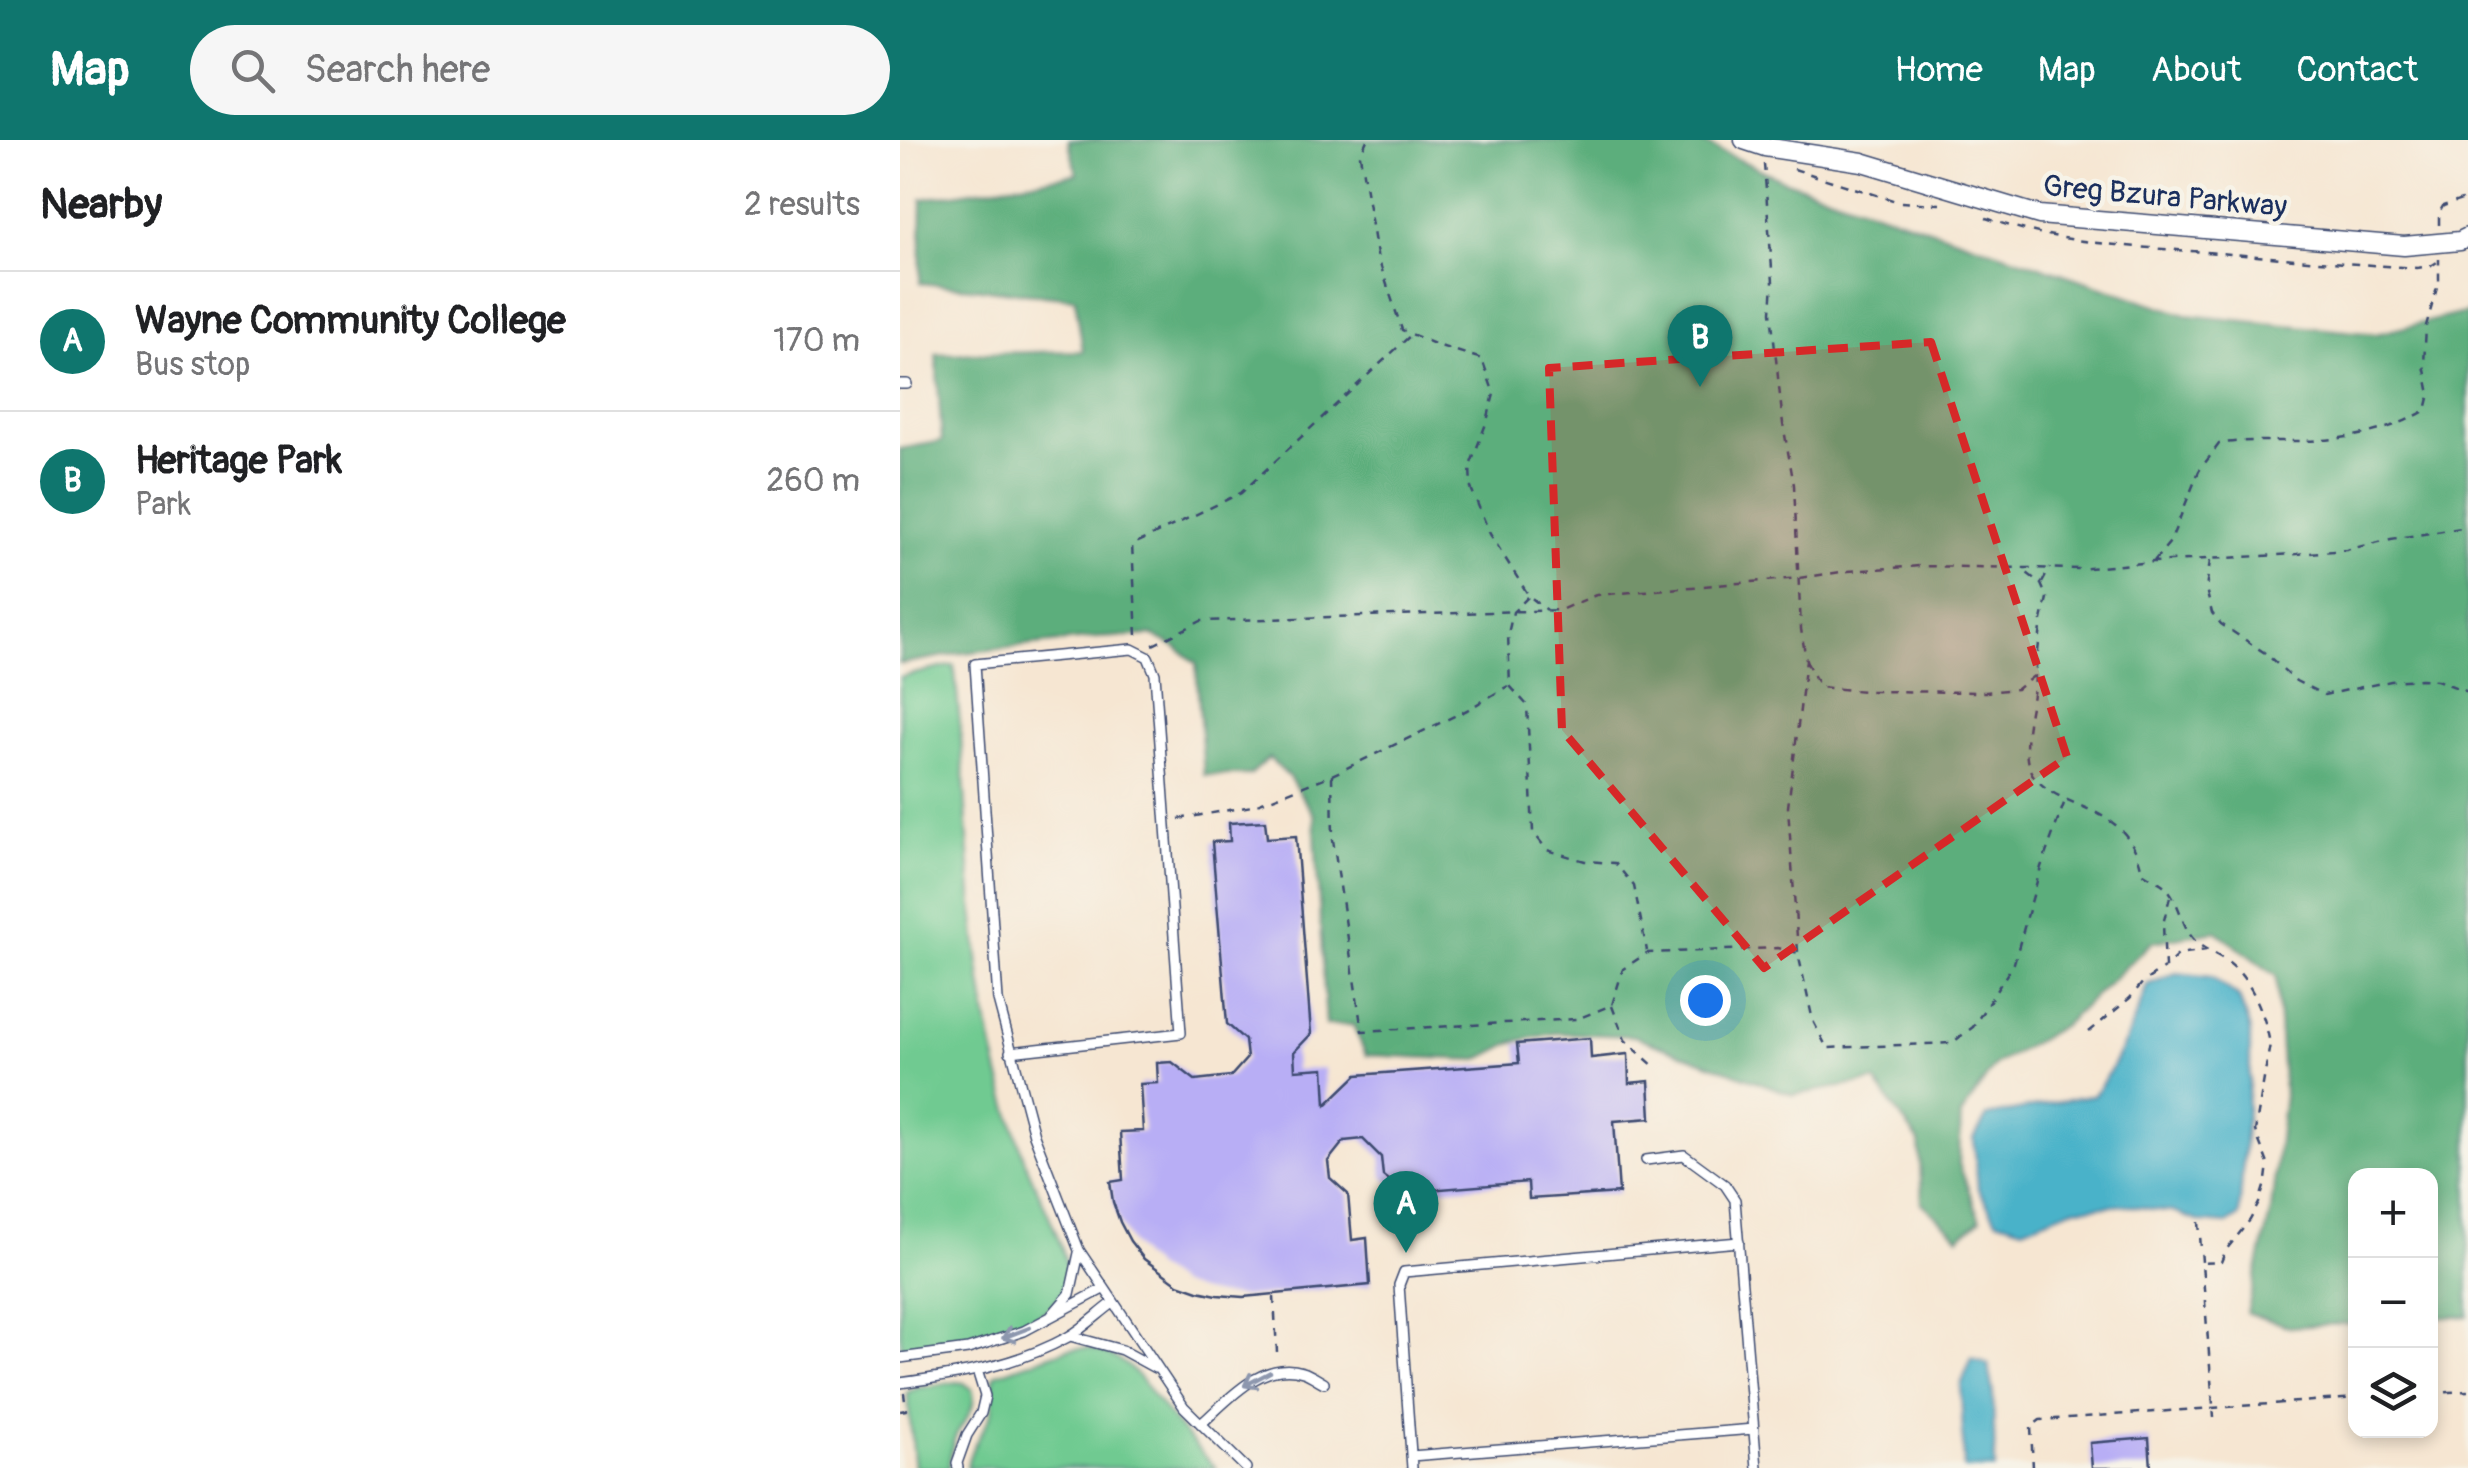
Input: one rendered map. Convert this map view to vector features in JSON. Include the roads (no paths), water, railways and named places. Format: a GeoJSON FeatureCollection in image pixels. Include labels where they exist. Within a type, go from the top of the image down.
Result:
{"type":"FeatureCollection","features":[{"type":"Feature","properties":{"kind":"street","name":"Greg Bzura Parkway"},"geometry":{"type":"LineString","coordinates":[[1744,140],[1765,147],[1862,162],[2039,215],[2404,246],[2468,237]]}},
{"type":"Feature","properties":{"kind":"lane"},"geometry":{"type":"LineString","coordinates":[[1010,1052],[1181,1032],[1155,674],[1148,657],[1132,649],[975,664],[998,1000],[1010,1052],[1034,1136],[1079,1250],[1184,1407],[1246,1468]]}},
{"type":"Feature","properties":{"kind":"lane"},"geometry":{"type":"LineString","coordinates":[[1646,1160],[1684,1155],[1725,1185],[1736,1200],[1757,1468]]}},
{"type":"Feature","properties":{"kind":"lane"},"geometry":{"type":"LineString","coordinates":[[1412,1468],[1399,1286],[1404,1272],[1739,1242]]}},
{"type":"Feature","properties":{"kind":"lane"},"geometry":{"type":"LineString","coordinates":[[1049,1318],[1070,1294],[1079,1250]]}},
{"type":"Feature","properties":{"kind":"lane"},"geometry":{"type":"LineString","coordinates":[[900,1358],[968,1350],[1024,1331],[1103,1289]]}},
{"type":"Feature","properties":{"kind":"lane"},"geometry":{"type":"LineString","coordinates":[[900,1383],[1015,1360],[1070,1336],[1113,1304]]}},
{"type":"Feature","properties":{"kind":"lane"},"geometry":{"type":"LineString","coordinates":[[1070,1336],[1122,1350],[1158,1369]]}},
{"type":"Feature","properties":{"kind":"lane"},"geometry":{"type":"LineString","coordinates":[[958,1468],[985,1396],[977,1370]]}},
{"type":"Feature","properties":{"kind":"lane"},"geometry":{"type":"LineString","coordinates":[[1201,1424],[1244,1385],[1275,1370],[1302,1371],[1324,1384]]}},
{"type":"Feature","properties":{"kind":"lane"},"geometry":{"type":"LineString","coordinates":[[1411,1456],[1754,1429]]}},
{"type":"Feature","properties":{"kind":"water"},"geometry":{"type":"Polygon","coordinates":[[[2176,973],[2212,977],[2239,997],[2250,1030],[2239,1216],[2227,1224],[2201,1222],[2172,1212],[2124,1205],[2074,1208],[2023,1228],[1996,1220],[1978,1189],[1974,1139],[1987,1116],[2094,1095],[2125,1042],[2147,985],[2176,973]]]}},
{"type":"Feature","properties":{"kind":"water"},"geometry":{"type":"Polygon","coordinates":[[[1972,1358],[1988,1364],[1995,1468],[1964,1468],[1961,1385],[1972,1358]]]}},
{"type":"Feature","properties":{"kind":"place","name":"Heritage Park"},"geometry":{"type":"Point","coordinates":[1700,387]}},
{"type":"Feature","properties":{"kind":"place","name":"Wayne Community College"},"geometry":{"type":"Point","coordinates":[1406,1253]}}]}
